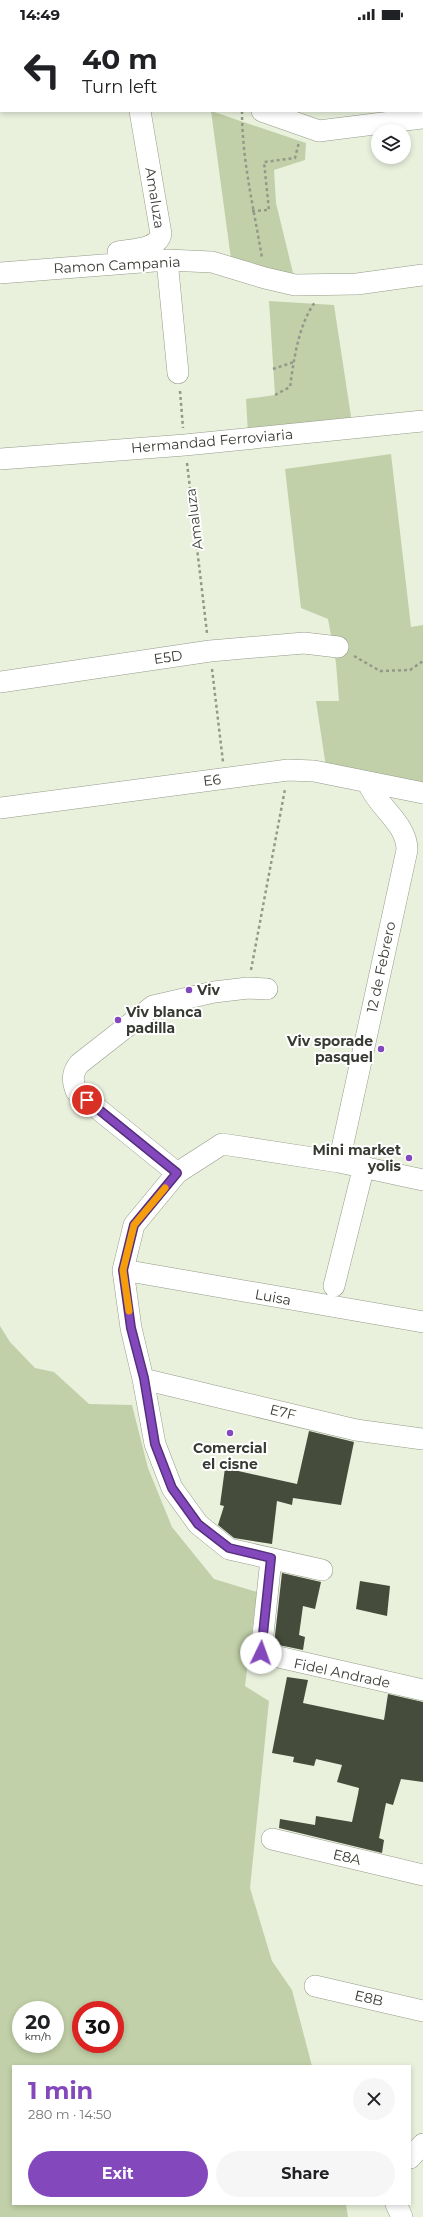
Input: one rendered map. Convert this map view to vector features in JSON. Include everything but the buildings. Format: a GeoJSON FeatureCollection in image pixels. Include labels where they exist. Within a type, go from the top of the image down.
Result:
{"type":"FeatureCollection","features":[{"type":"Feature","properties":{"kind":"street","name":"Amaluza"},"geometry":{"type":"LineString","coordinates":[[96,264],[110,254],[154,244],[159,241],[161,234],[140,112]]}},
{"type":"Feature","properties":{"kind":"street"},"geometry":{"type":"LineString","coordinates":[[265,112],[313,130],[325,131],[423,118]]}},
{"type":"Feature","properties":{"kind":"street","name":"Ramon Campania"},"geometry":{"type":"LineString","coordinates":[[0,273],[96,264],[167,260],[212,262],[288,283],[326,285],[357,284],[423,275]]}},
{"type":"Feature","properties":{"kind":"street"},"geometry":{"type":"LineString","coordinates":[[167,260],[178,373]]}},
{"type":"Feature","properties":{"kind":"street","name":"Hermandad Ferroviaria"},"geometry":{"type":"LineString","coordinates":[[0,459],[185,445],[423,421]]}},
{"type":"Feature","properties":{"kind":"street","name":"E5D"},"geometry":{"type":"LineString","coordinates":[[0,682],[210,651],[304,643],[338,647]]}},
{"type":"Feature","properties":{"kind":"street","name":"E6"},"geometry":{"type":"LineString","coordinates":[[0,808],[288,770],[314,771],[368,784],[423,794]]}},
{"type":"Feature","properties":{"kind":"street","name":"12 de Febrero"},"geometry":{"type":"LineString","coordinates":[[339,1162],[407,850],[407,842],[403,832],[373,796],[368,784]]}},
{"type":"Feature","properties":{"kind":"street"},"geometry":{"type":"LineString","coordinates":[[177,1173],[76,1091],[73,1081],[74,1071],[79,1064],[147,1010],[160,1004],[214,992],[257,988]]}},
{"type":"Feature","properties":{"kind":"street"},"geometry":{"type":"LineString","coordinates":[[322,1570],[229,1548],[198,1524],[172,1488],[155,1444],[144,1378],[131,1328],[123,1270],[134,1225],[177,1173],[222,1144],[364,1166],[423,1180]]}},
{"type":"Feature","properties":{"kind":"street"},"geometry":{"type":"LineString","coordinates":[[334,1286],[364,1166]]}},
{"type":"Feature","properties":{"kind":"street","name":"Luisa"},"geometry":{"type":"LineString","coordinates":[[123,1270],[423,1322]]}},
{"type":"Feature","properties":{"kind":"street","name":"E7F"},"geometry":{"type":"LineString","coordinates":[[144,1378],[356,1430],[423,1439]]}},
{"type":"Feature","properties":{"kind":"street","name":"Fidel Andrade"},"geometry":{"type":"LineString","coordinates":[[271,1558],[261,1653],[423,1690]]}},
{"type":"Feature","properties":{"kind":"street","name":"E8A"},"geometry":{"type":"LineString","coordinates":[[272,1839],[423,1875]]}},
{"type":"Feature","properties":{"kind":"street","name":"E8B"},"geometry":{"type":"LineString","coordinates":[[315,1986],[423,2011]]}},
{"type":"Feature","properties":{"kind":"street"},"geometry":{"type":"LineString","coordinates":[[411,2157],[423,2144]]}},
{"type":"Feature","properties":{"kind":"street"},"geometry":{"type":"LineString","coordinates":[[396,2205],[402,2217]]}},
{"type":"Feature","properties":{"kind":"path"},"geometry":{"type":"LineString","coordinates":[[242,112],[243,140],[252,211],[260,248]]}},
{"type":"Feature","properties":{"kind":"path"},"geometry":{"type":"LineString","coordinates":[[252,211],[269,210],[264,162],[296,158],[302,126]]}},
{"type":"Feature","properties":{"kind":"path"},"geometry":{"type":"LineString","coordinates":[[274,395],[290,387],[294,362],[307,314],[326,285]]}},
{"type":"Feature","properties":{"kind":"path"},"geometry":{"type":"LineString","coordinates":[[273,369],[294,362]]}},
{"type":"Feature","properties":{"kind":"path","name":"Amaluza"},"geometry":{"type":"LineString","coordinates":[[178,373],[185,445],[225,778]]}},
{"type":"Feature","properties":{"kind":"path"},"geometry":{"type":"LineString","coordinates":[[338,647],[380,671],[410,670],[423,661]]}},
{"type":"Feature","properties":{"kind":"path"},"geometry":{"type":"LineString","coordinates":[[257,988],[288,770]]}},
{"type":"Feature","properties":{"kind":"green space"},"geometry":{"type":"Polygon","coordinates":[[[211,112],[306,143],[305,160],[274,170],[276,203],[294,277],[231,259],[211,112]]]}},
{"type":"Feature","properties":{"kind":"green space"},"geometry":{"type":"Polygon","coordinates":[[[269,301],[334,305],[352,423],[248,434],[246,399],[275,395],[269,301]]]}},
{"type":"Feature","properties":{"kind":"green space"},"geometry":{"type":"Polygon","coordinates":[[[391,454],[411,627],[423,625],[423,785],[326,767],[316,701],[339,701],[336,663],[328,619],[301,608],[285,469],[391,454]]]}},
{"type":"Feature","properties":{"kind":"green space"},"geometry":{"type":"Polygon","coordinates":[[[0,1326],[10,1342],[35,1368],[54,1372],[89,1404],[132,1405],[148,1468],[172,1527],[214,1579],[257,1592],[245,1686],[269,1701],[250,1888],[272,1961],[292,1990],[312,2065],[12,2065],[12,2205],[346,2205],[348,2217],[0,2217],[0,1326]]]}},
{"type":"Feature","properties":{"kind":"slow traffic"},"geometry":{"type":"LineString","coordinates":[[129,1311],[123,1270],[134,1225],[165,1188]]}},
{"type":"Feature","properties":{"kind":"place","name":"Viv"},"geometry":{"type":"Point","coordinates":[189,990]}},
{"type":"Feature","properties":{"kind":"place","name":"Viv blanca padilla"},"geometry":{"type":"Point","coordinates":[118,1020]}},
{"type":"Feature","properties":{"kind":"place","name":"Viv sporade pasquel"},"geometry":{"type":"Point","coordinates":[381,1049]}},
{"type":"Feature","properties":{"kind":"place","name":"Mini market yolis"},"geometry":{"type":"Point","coordinates":[409,1158]}},
{"type":"Feature","properties":{"kind":"place","name":"Comercial el cisne"},"geometry":{"type":"Point","coordinates":[230,1433]}},
{"type":"Feature","properties":{"kind":"route"},"geometry":{"type":"LineString","coordinates":[[87,1100],[177,1173],[134,1225],[123,1270],[131,1328],[144,1378],[155,1444],[172,1488],[198,1524],[229,1548],[271,1558],[260,1650],[261,1653]]}}]}
